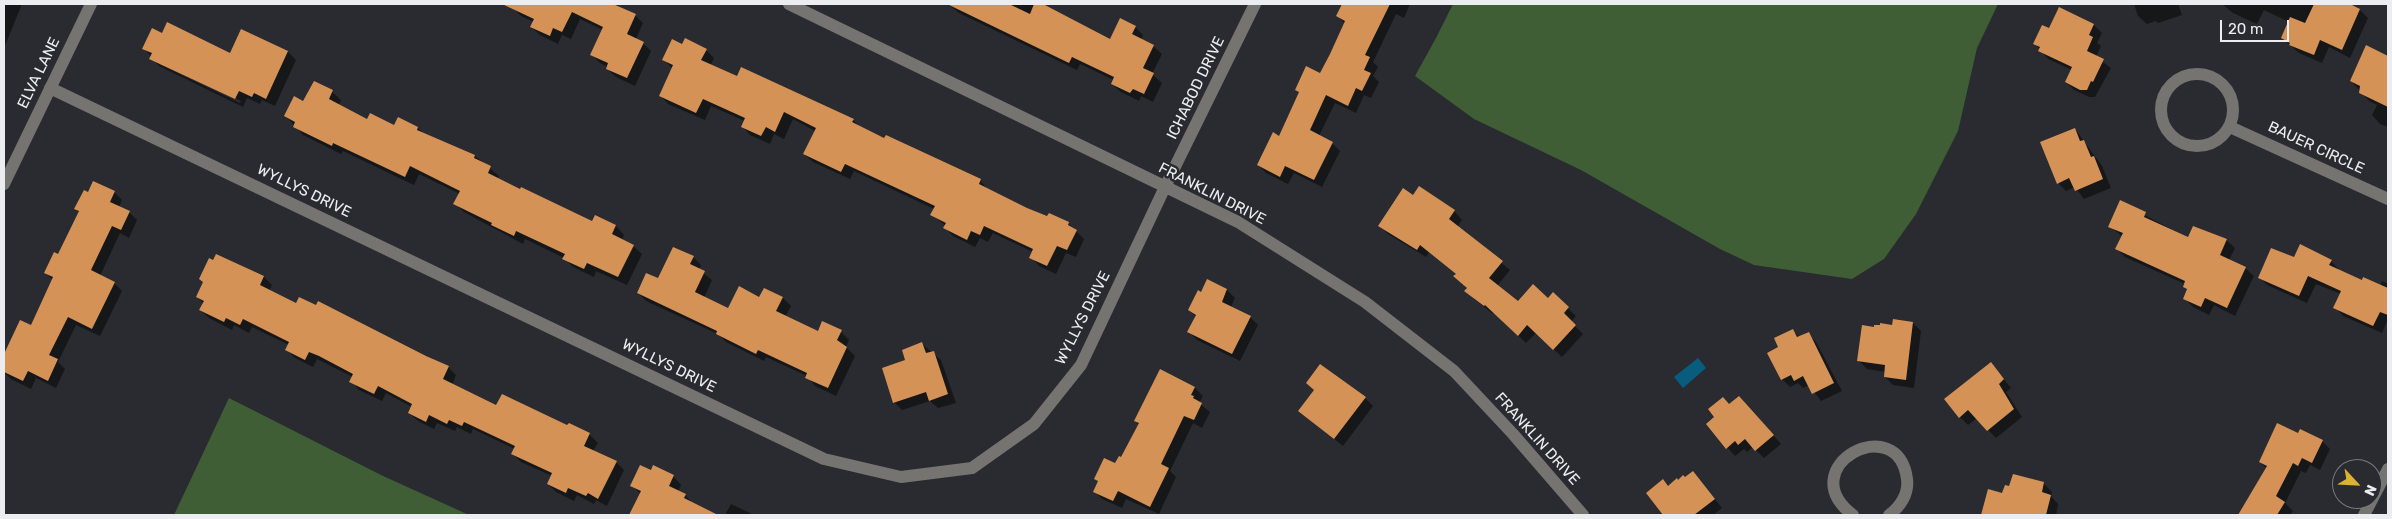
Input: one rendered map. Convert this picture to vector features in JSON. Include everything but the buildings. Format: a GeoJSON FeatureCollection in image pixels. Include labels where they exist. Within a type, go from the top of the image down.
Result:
{"type":"FeatureCollection","features":[{"type":"Feature","properties":{"kind":"street","name":"ELVA LANE"},"geometry":{"type":"LineString","coordinates":[[4,184],[91,4]]}},
{"type":"Feature","properties":{"kind":"street","name":"FRANKLIN DRIVE"},"geometry":{"type":"LineString","coordinates":[[789,4],[1238,222],[1365,302],[1454,371],[1513,434],[1583,515]]}},
{"type":"Feature","properties":{"kind":"street","name":"ICHABOD DRIVE"},"geometry":{"type":"LineString","coordinates":[[1165,187],[1255,4]]}},
{"type":"Feature","properties":{"kind":"street"},"geometry":{"type":"LineString","coordinates":[[2199,73],[2210,76],[2225,87],[2233,103],[2233,115],[2230,126],[2213,143],[2189,146],[2178,141],[2169,134],[2163,123],[2160,111],[2162,99],[2167,88],[2181,77],[2199,73]]}},
{"type":"Feature","properties":{"kind":"street","name":"WYLLYS DRIVE"},"geometry":{"type":"LineString","coordinates":[[50,88],[824,459],[901,477],[972,468],[1034,424],[1081,365],[1165,187]]}},
{"type":"Feature","properties":{"kind":"street","name":"BAUER CIRCLE"},"geometry":{"type":"LineString","coordinates":[[2230,126],[2388,199]]}},
{"type":"Feature","properties":{"kind":"street"},"geometry":{"type":"LineString","coordinates":[[1845,513],[1834,487],[1835,475],[1839,464],[1847,454],[1858,448],[1870,446],[1882,448],[1892,453],[1901,462],[1906,472],[1908,484],[1905,496],[1899,507],[1889,515]]}},
{"type":"Feature","properties":{"kind":"street"},"geometry":{"type":"LineString","coordinates":[[2364,515],[2388,470]]}},
{"type":"Feature","properties":{"kind":"green space"},"geometry":{"type":"Polygon","coordinates":[[[1453,4],[1998,4],[1977,48],[1958,131],[1916,214],[1884,259],[1852,279],[1754,265],[1720,249],[1581,170],[1474,119],[1415,76],[1453,4]]]}},
{"type":"Feature","properties":{"kind":"green space"},"geometry":{"type":"Polygon","coordinates":[[[229,398],[381,475],[469,515],[174,515],[229,398]]]}},
{"type":"Feature","properties":{"kind":"water"},"geometry":{"type":"Polygon","coordinates":[[[1698,358],[1706,368],[1683,388],[1674,377],[1698,358]]]}}]}
